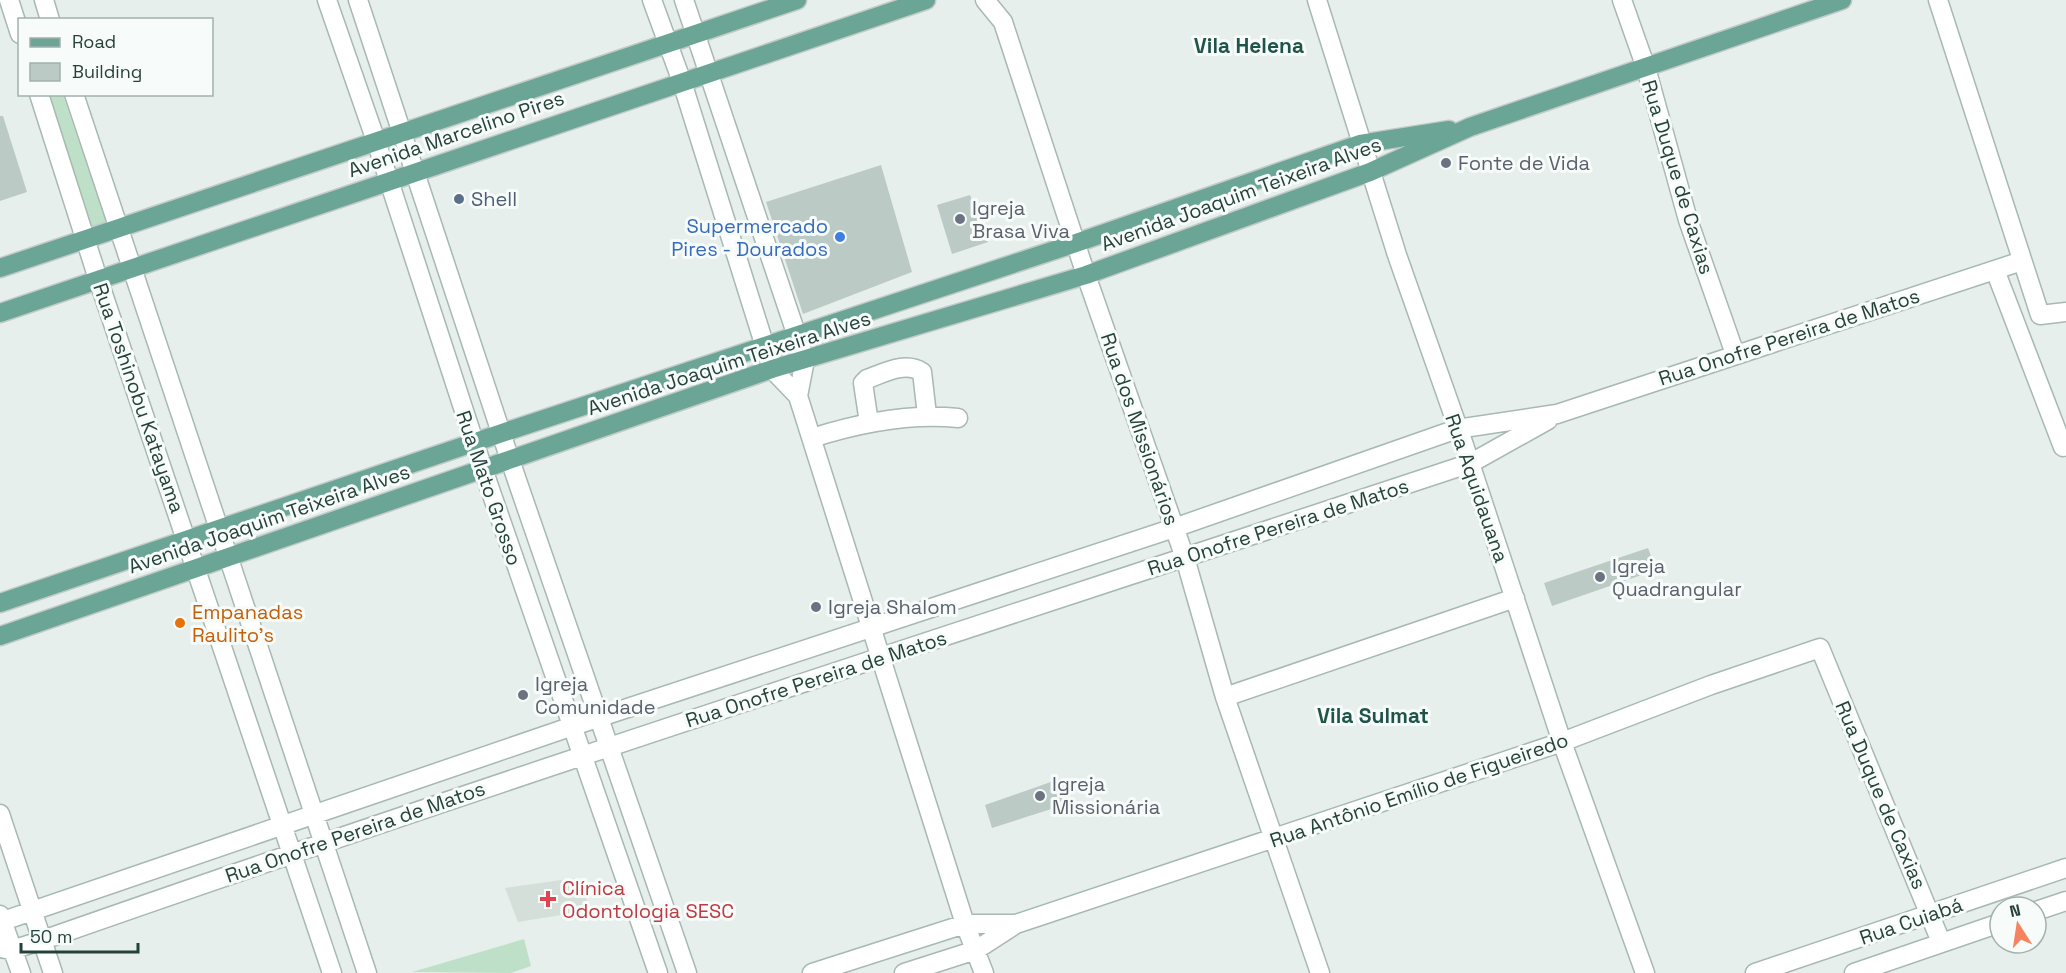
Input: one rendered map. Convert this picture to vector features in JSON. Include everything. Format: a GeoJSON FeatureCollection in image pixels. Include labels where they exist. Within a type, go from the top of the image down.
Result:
{"type":"FeatureCollection","features":[{"type":"Feature","properties":{"kind":"main road","name":"Avenida Marcelino Pires"},"geometry":{"type":"LineString","coordinates":[[0,268],[797,0]]}},
{"type":"Feature","properties":{"kind":"main road","name":"Avenida Marcelino Pires"},"geometry":{"type":"LineString","coordinates":[[0,313],[926,0]]}},
{"type":"Feature","properties":{"kind":"main road","name":"Avenida Joaquim Teixeira Alves"},"geometry":{"type":"LineString","coordinates":[[0,636],[772,369],[1086,275],[1370,172],[1470,127],[1842,0]]}},
{"type":"Feature","properties":{"kind":"main road","name":"Avenida Joaquim Teixeira Alves"},"geometry":{"type":"LineString","coordinates":[[0,603],[474,442],[1076,243],[1360,144],[1470,127]]}},
{"type":"Feature","properties":{"kind":"street"},"geometry":{"type":"LineString","coordinates":[[9,0],[18,28]]}},
{"type":"Feature","properties":{"kind":"street"},"geometry":{"type":"LineString","coordinates":[[44,0],[49,18]]}},
{"type":"Feature","properties":{"kind":"street","name":"Rua Mato Grosso"},"geometry":{"type":"LineString","coordinates":[[327,0],[570,727],[658,973]]}},
{"type":"Feature","properties":{"kind":"street","name":"Rua Mato Grosso"},"geometry":{"type":"LineString","coordinates":[[358,0],[404,132],[510,460],[687,973]]}},
{"type":"Feature","properties":{"kind":"street"},"geometry":{"type":"LineString","coordinates":[[652,0],[682,82],[772,369],[798,396],[966,924],[984,973]]}},
{"type":"Feature","properties":{"kind":"street"},"geometry":{"type":"LineString","coordinates":[[684,0],[805,360],[798,396]]}},
{"type":"Feature","properties":{"kind":"street","name":"Rua dos Missionários"},"geometry":{"type":"LineString","coordinates":[[985,0],[1003,22]]}},
{"type":"Feature","properties":{"kind":"street","name":"Rua dos Missionários"},"geometry":{"type":"LineString","coordinates":[[1004,0],[1003,22],[1086,275],[1185,558],[1225,697],[1320,973]]}},
{"type":"Feature","properties":{"kind":"street","name":"Rua Aquidauana"},"geometry":{"type":"LineString","coordinates":[[1317,0],[1360,144],[1457,429],[1471,463],[1562,742],[1645,973]]}},
{"type":"Feature","properties":{"kind":"street","name":"Rua Duque de Caxias"},"geometry":{"type":"LineString","coordinates":[[1622,0],[1646,68],[1688,220],[1735,354]]}},
{"type":"Feature","properties":{"kind":"street"},"geometry":{"type":"LineString","coordinates":[[1938,0],[2040,315],[2066,312]]}},
{"type":"Feature","properties":{"kind":"street","name":"Rua Toshinobu Katayama"},"geometry":{"type":"LineString","coordinates":[[40,96],[98,279],[188,539],[332,973]]}},
{"type":"Feature","properties":{"kind":"street","name":"Rua Toshinobu Katayama"},"geometry":{"type":"LineString","coordinates":[[75,96],[130,268],[367,973]]}},
{"type":"Feature","properties":{"kind":"street","name":"Rua Onofre Pereira de Matos"},"geometry":{"type":"LineString","coordinates":[[1,919],[570,727],[1174,528],[1457,429],[1557,414],[2022,261]]}},
{"type":"Feature","properties":{"kind":"street"},"geometry":{"type":"LineString","coordinates":[[1995,270],[2063,447]]}},
{"type":"Feature","properties":{"kind":"street"},"geometry":{"type":"LineString","coordinates":[[869,423],[863,383],[867,379],[904,367],[914,367],[922,372],[927,415]]}},
{"type":"Feature","properties":{"kind":"street","name":"Rua Onofre Pereira de Matos"},"geometry":{"type":"LineString","coordinates":[[6,949],[43,940],[609,746],[1471,463],[1557,414]]}},
{"type":"Feature","properties":{"kind":"street"},"geometry":{"type":"LineString","coordinates":[[812,438],[869,423],[927,415],[958,418]]}},
{"type":"Feature","properties":{"kind":"street"},"geometry":{"type":"LineString","coordinates":[[1225,697],[1515,598]]}},
{"type":"Feature","properties":{"kind":"street","name":"Rua Duque de Caxias"},"geometry":{"type":"LineString","coordinates":[[1820,648],[1941,942]]}},
{"type":"Feature","properties":{"kind":"street","name":"Rua Antônio Emílio de Figueiredo"},"geometry":{"type":"LineString","coordinates":[[904,973],[976,950],[1016,924],[1562,742],[1711,685],[1820,648]]}},
{"type":"Feature","properties":{"kind":"street"},"geometry":{"type":"LineString","coordinates":[[388,788],[399,818]]}},
{"type":"Feature","properties":{"kind":"street"},"geometry":{"type":"LineString","coordinates":[[0,814],[30,910],[43,940],[53,973]]}},
{"type":"Feature","properties":{"kind":"street","name":"Rua Cuiabá"},"geometry":{"type":"LineString","coordinates":[[1755,973],[1797,967],[1931,915],[2066,868]]}},
{"type":"Feature","properties":{"kind":"street"},"geometry":{"type":"LineString","coordinates":[[2048,907],[2066,901]]}},
{"type":"Feature","properties":{"kind":"street"},"geometry":{"type":"LineString","coordinates":[[1,919],[6,949],[21,973]]}},
{"type":"Feature","properties":{"kind":"street","name":"Rua Antônio Emílio de Figueiredo"},"geometry":{"type":"LineString","coordinates":[[812,973],[966,924],[1016,924]]}},
{"type":"Feature","properties":{"kind":"street","name":"Rua Cuiabá"},"geometry":{"type":"LineString","coordinates":[[1854,973],[1988,927]]}},
{"type":"Feature","properties":{"kind":"shaded area","name":"Clínica Odontologia SESC"},"geometry":{"type":"Polygon","coordinates":[[[575,878],[592,910],[518,922],[505,888],[575,878]]]}},
{"type":"Feature","properties":{"kind":"green space"},"geometry":{"type":"Polygon","coordinates":[[[47,96],[63,96],[107,224],[87,230],[47,96]]]}},
{"type":"Feature","properties":{"kind":"green space"},"geometry":{"type":"Polygon","coordinates":[[[524,939],[531,966],[511,973],[412,972],[524,939]]]}},
{"type":"Feature","properties":{"kind":"building"},"geometry":{"type":"Polygon","coordinates":[[[0,116],[3,116],[27,192],[0,201],[0,116]]]}},
{"type":"Feature","properties":{"kind":"building","name":"Supermercado Pires - Dourados"},"geometry":{"type":"Polygon","coordinates":[[[881,165],[912,272],[803,314],[766,202],[881,165]]]}},
{"type":"Feature","properties":{"kind":"building","name":"Igreja Brasa Viva"},"geometry":{"type":"Polygon","coordinates":[[[970,195],[988,242],[952,254],[937,205],[970,195]]]}},
{"type":"Feature","properties":{"kind":"building","name":"Igreja Quadrangular"},"geometry":{"type":"Polygon","coordinates":[[[1648,548],[1656,570],[1552,606],[1544,583],[1648,548]]]}},
{"type":"Feature","properties":{"kind":"building","name":"Igreja Missionária"},"geometry":{"type":"Polygon","coordinates":[[[1062,778],[1070,803],[992,828],[985,805],[1062,778]]]}},
{"type":"Feature","properties":{"kind":"place","name":"Fonte de Vida"},"geometry":{"type":"Point","coordinates":[1446,163]}},
{"type":"Feature","properties":{"kind":"place","name":"Shell"},"geometry":{"type":"Point","coordinates":[459,199]}},
{"type":"Feature","properties":{"kind":"place","name":"Igreja Brasa Viva"},"geometry":{"type":"Point","coordinates":[960,219]}},
{"type":"Feature","properties":{"kind":"place","name":"Supermercado Pires - Dourados"},"geometry":{"type":"Point","coordinates":[840,237]}},
{"type":"Feature","properties":{"kind":"place","name":"Igreja Quadrangular"},"geometry":{"type":"Point","coordinates":[1600,577]}},
{"type":"Feature","properties":{"kind":"place","name":"Igreja Shalom"},"geometry":{"type":"Point","coordinates":[816,607]}},
{"type":"Feature","properties":{"kind":"place","name":"Empanadas Raulito's"},"geometry":{"type":"Point","coordinates":[180,623]}},
{"type":"Feature","properties":{"kind":"place","name":"Igreja Comunidade"},"geometry":{"type":"Point","coordinates":[523,695]}},
{"type":"Feature","properties":{"kind":"place","name":"Igreja Missionária"},"geometry":{"type":"Point","coordinates":[1040,796]}},
{"type":"Feature","properties":{"kind":"place","name":"Clínica Odontologia SESC"},"geometry":{"type":"Point","coordinates":[548,899]}},
{"type":"Feature","properties":{"kind":"district","name":"Vila Helena"},"geometry":{"type":"Point","coordinates":[1249,46]}},
{"type":"Feature","properties":{"kind":"district","name":"Vila Sulmat"},"geometry":{"type":"Point","coordinates":[1373,716]}}]}
